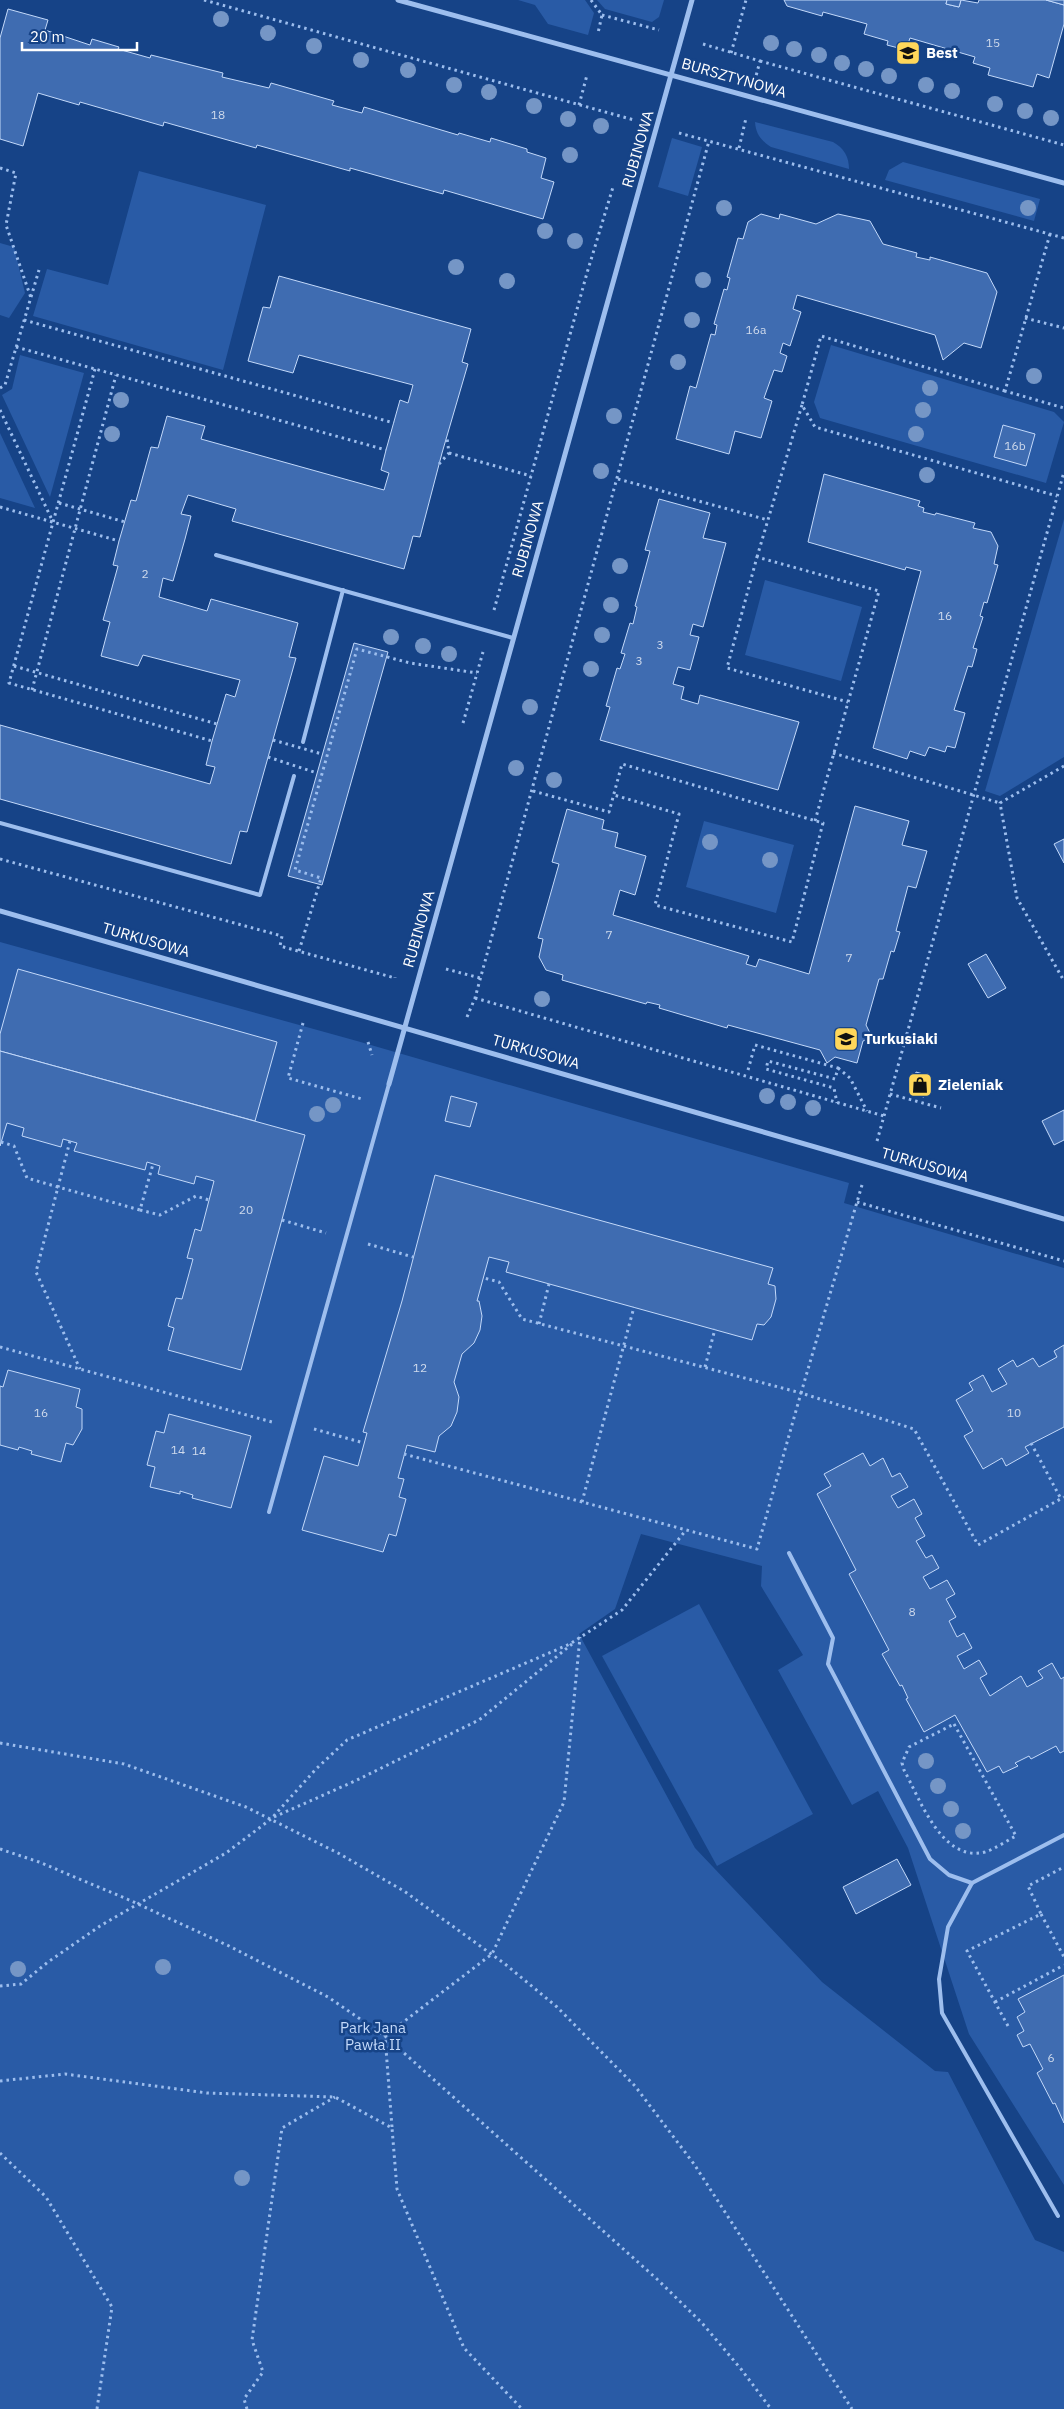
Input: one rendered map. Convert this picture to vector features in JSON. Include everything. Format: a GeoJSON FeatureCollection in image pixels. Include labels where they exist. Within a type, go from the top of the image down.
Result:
{"type":"FeatureCollection","features":[{"type":"Feature","properties":{"kind":"street","name":"BURSZTYNOWA"},"geometry":{"type":"LineString","coordinates":[[398,0],[1064,183]]}},
{"type":"Feature","properties":{"kind":"street","name":"RUBINOWA"},"geometry":{"type":"LineString","coordinates":[[389,1084],[692,0]]}},
{"type":"Feature","properties":{"kind":"street","name":"TURKUSOWA"},"geometry":{"type":"LineString","coordinates":[[0,911],[1064,1219]]}},
{"type":"Feature","properties":{"kind":"lane"},"geometry":{"type":"LineString","coordinates":[[216,555],[513,638]]}},
{"type":"Feature","properties":{"kind":"lane"},"geometry":{"type":"LineString","coordinates":[[303,742],[343,590]]}},
{"type":"Feature","properties":{"kind":"lane"},"geometry":{"type":"LineString","coordinates":[[0,823],[260,895],[294,776]]}},
{"type":"Feature","properties":{"kind":"lane"},"geometry":{"type":"LineString","coordinates":[[269,1512],[389,1084]]}},
{"type":"Feature","properties":{"kind":"lane"},"geometry":{"type":"LineString","coordinates":[[789,1553],[833,1638],[828,1664],[930,1859],[949,1875],[972,1882]]}},
{"type":"Feature","properties":{"kind":"lane"},"geometry":{"type":"LineString","coordinates":[[1058,2216],[942,2012],[939,1979],[948,1927],[972,1882],[1064,1835]]}},
{"type":"Feature","properties":{"kind":"path"},"geometry":{"type":"LineString","coordinates":[[731,52],[746,0]]}},
{"type":"Feature","properties":{"kind":"path"},"geometry":{"type":"LineString","coordinates":[[760,61],[1064,145]]}},
{"type":"Feature","properties":{"kind":"path"},"geometry":{"type":"LineString","coordinates":[[467,1017],[532,791],[709,141]]}},
{"type":"Feature","properties":{"kind":"path"},"geometry":{"type":"LineString","coordinates":[[0,168],[16,172],[6,225],[31,298]]}},
{"type":"Feature","properties":{"kind":"path"},"geometry":{"type":"LineString","coordinates":[[1005,391],[1050,234]]}},
{"type":"Feature","properties":{"kind":"path"},"geometry":{"type":"LineString","coordinates":[[0,388],[5,385],[39,270]]}},
{"type":"Feature","properties":{"kind":"path"},"geometry":{"type":"LineString","coordinates":[[1025,318],[1064,328]]}},
{"type":"Feature","properties":{"kind":"path"},"geometry":{"type":"LineString","coordinates":[[24,320],[394,423]]}},
{"type":"Feature","properties":{"kind":"path"},"geometry":{"type":"LineString","coordinates":[[848,702],[727,668],[820,336],[1064,408]]}},
{"type":"Feature","properties":{"kind":"path"},"geometry":{"type":"LineString","coordinates":[[16,347],[386,450]]}},
{"type":"Feature","properties":{"kind":"path"},"geometry":{"type":"LineString","coordinates":[[95,369],[9,683],[212,741]]}},
{"type":"Feature","properties":{"kind":"path"},"geometry":{"type":"LineString","coordinates":[[32,690],[116,375]]}},
{"type":"Feature","properties":{"kind":"path"},"geometry":{"type":"LineString","coordinates":[[802,405],[815,428],[1057,496]]}},
{"type":"Feature","properties":{"kind":"path"},"geometry":{"type":"LineString","coordinates":[[0,410],[54,522]]}},
{"type":"Feature","properties":{"kind":"path"},"geometry":{"type":"LineString","coordinates":[[447,438],[449,454]]}},
{"type":"Feature","properties":{"kind":"path"},"geometry":{"type":"LineString","coordinates":[[439,464],[449,454]]}},
{"type":"Feature","properties":{"kind":"path"},"geometry":{"type":"LineString","coordinates":[[449,454],[531,476]]}},
{"type":"Feature","properties":{"kind":"path"},"geometry":{"type":"LineString","coordinates":[[871,1163],[1064,472]]}},
{"type":"Feature","properties":{"kind":"path"},"geometry":{"type":"LineString","coordinates":[[618,479],[768,520]]}},
{"type":"Feature","properties":{"kind":"path"},"geometry":{"type":"LineString","coordinates":[[59,503],[125,522]]}},
{"type":"Feature","properties":{"kind":"path"},"geometry":{"type":"LineString","coordinates":[[0,507],[119,541]]}},
{"type":"Feature","properties":{"kind":"path"},"geometry":{"type":"LineString","coordinates":[[757,557],[879,592],[815,821]]}},
{"type":"Feature","properties":{"kind":"path"},"geometry":{"type":"LineString","coordinates":[[299,951],[320,878],[295,870],[357,649],[410,663],[477,673]]}},
{"type":"Feature","properties":{"kind":"path"},"geometry":{"type":"LineString","coordinates":[[14,666],[217,724]]}},
{"type":"Feature","properties":{"kind":"path"},"geometry":{"type":"LineString","coordinates":[[273,740],[322,754]]}},
{"type":"Feature","properties":{"kind":"path"},"geometry":{"type":"LineString","coordinates":[[834,753],[973,793],[1000,803]]}},
{"type":"Feature","properties":{"kind":"path"},"geometry":{"type":"LineString","coordinates":[[268,757],[316,773]]}},
{"type":"Feature","properties":{"kind":"path"},"geometry":{"type":"LineString","coordinates":[[532,791],[610,812],[614,795],[622,764],[823,823],[792,942],[655,905],[679,814],[614,795]]}},
{"type":"Feature","properties":{"kind":"path"},"geometry":{"type":"LineString","coordinates":[[1000,803],[1064,766]]}},
{"type":"Feature","properties":{"kind":"path"},"geometry":{"type":"LineString","coordinates":[[1000,803],[1017,898],[1064,981]]}},
{"type":"Feature","properties":{"kind":"path"},"geometry":{"type":"LineString","coordinates":[[0,860],[282,936],[280,946],[395,978],[396,971]]}},
{"type":"Feature","properties":{"kind":"path"},"geometry":{"type":"LineString","coordinates":[[474,998],[884,1116]]}},
{"type":"Feature","properties":{"kind":"path"},"geometry":{"type":"LineString","coordinates":[[304,1017],[288,1078],[364,1099]]}},
{"type":"Feature","properties":{"kind":"path"},"geometry":{"type":"LineString","coordinates":[[748,1070],[755,1045],[838,1068],[850,1078],[867,1111]]}},
{"type":"Feature","properties":{"kind":"path"},"geometry":{"type":"LineString","coordinates":[[837,1103],[834,1088],[766,1069],[768,1061],[835,1079],[838,1068]]}},
{"type":"Feature","properties":{"kind":"path"},"geometry":{"type":"LineString","coordinates":[[890,1094],[941,1108]]}},
{"type":"Feature","properties":{"kind":"path"},"geometry":{"type":"LineString","coordinates":[[70,1141],[36,1272],[80,1369]]}},
{"type":"Feature","properties":{"kind":"path"},"geometry":{"type":"LineString","coordinates":[[1,1142],[14,1146],[27,1178],[140,1210],[160,1215],[196,1196],[209,1200]]}},
{"type":"Feature","properties":{"kind":"path"},"geometry":{"type":"LineString","coordinates":[[140,1210],[153,1164]]}},
{"type":"Feature","properties":{"kind":"path"},"geometry":{"type":"LineString","coordinates":[[404,1454],[757,1549],[857,1202],[1064,1261]]}},
{"type":"Feature","properties":{"kind":"path"},"geometry":{"type":"LineString","coordinates":[[484,1278],[498,1282],[522,1319],[801,1393],[914,1429],[978,1545],[1063,1498],[1031,1443]]}},
{"type":"Feature","properties":{"kind":"path"},"geometry":{"type":"LineString","coordinates":[[538,1324],[549,1284]]}},
{"type":"Feature","properties":{"kind":"path"},"geometry":{"type":"LineString","coordinates":[[582,1502],[634,1307]]}},
{"type":"Feature","properties":{"kind":"path"},"geometry":{"type":"LineString","coordinates":[[705,1368],[715,1330]]}},
{"type":"Feature","properties":{"kind":"path"},"geometry":{"type":"LineString","coordinates":[[0,1348],[364,1444]]}},
{"type":"Feature","properties":{"kind":"path"},"geometry":{"type":"LineString","coordinates":[[271,1819],[355,1781],[479,1720],[580,1637],[622,1610],[686,1530]]}},
{"type":"Feature","properties":{"kind":"path"},"geometry":{"type":"LineString","coordinates":[[0,1986],[20,1984],[92,1932],[226,1853],[271,1819],[316,1769],[347,1740],[580,1637]]}},
{"type":"Feature","properties":{"kind":"path"},"geometry":{"type":"LineString","coordinates":[[385,2036],[492,1954],[564,1802],[580,1637]]}},
{"type":"Feature","properties":{"kind":"path"},"geometry":{"type":"LineString","coordinates":[[954,1724],[1016,1836],[984,1852],[964,1852],[954,1848],[941,1837],[902,1763],[910,1746],[954,1724]]}},
{"type":"Feature","properties":{"kind":"path"},"geometry":{"type":"LineString","coordinates":[[0,1743],[124,1764],[246,1807],[338,1853],[404,1891],[492,1954],[557,2007],[635,2086],[694,2164],[852,2409]]}},
{"type":"Feature","properties":{"kind":"path"},"geometry":{"type":"LineString","coordinates":[[0,1849],[39,1862],[229,1946],[328,1997],[385,2036],[658,2280],[702,2323],[741,2369],[771,2409]]}},
{"type":"Feature","properties":{"kind":"path"},"geometry":{"type":"LineString","coordinates":[[1064,1867],[1028,1886],[1064,1957]]}},
{"type":"Feature","properties":{"kind":"path"},"geometry":{"type":"LineString","coordinates":[[1008,2026],[967,1951],[1041,1914]]}},
{"type":"Feature","properties":{"kind":"path"},"geometry":{"type":"LineString","coordinates":[[995,2002],[1064,1965]]}},
{"type":"Feature","properties":{"kind":"path"},"geometry":{"type":"LineString","coordinates":[[385,2036],[397,2189],[464,2348],[522,2409]]}},
{"type":"Feature","properties":{"kind":"path"},"geometry":{"type":"LineString","coordinates":[[0,2081],[65,2074],[206,2093],[335,2097],[392,2128]]}},
{"type":"Feature","properties":{"kind":"path"},"geometry":{"type":"LineString","coordinates":[[247,2409],[244,2399],[262,2372],[252,2340],[282,2128],[335,2097]]}},
{"type":"Feature","properties":{"kind":"path"},"geometry":{"type":"LineString","coordinates":[[0,2153],[46,2196],[112,2307],[97,2409]]}},
{"type":"Feature","properties":{"kind":"green space"},"geometry":{"type":"Polygon","coordinates":[[[518,0],[585,0],[594,13],[588,35],[548,24],[535,5],[518,0]]]}},
{"type":"Feature","properties":{"kind":"green space"},"geometry":{"type":"Polygon","coordinates":[[[597,0],[664,0],[659,17],[652,22],[605,9],[597,0]]]}},
{"type":"Feature","properties":{"kind":"green space"},"geometry":{"type":"Polygon","coordinates":[[[755,122],[833,142],[845,153],[849,169],[771,147],[760,137],[755,122]]]}},
{"type":"Feature","properties":{"kind":"green space"},"geometry":{"type":"Polygon","coordinates":[[[672,138],[702,147],[688,196],[658,187],[672,138]]]}},
{"type":"Feature","properties":{"kind":"green space"},"geometry":{"type":"Polygon","coordinates":[[[903,162],[1040,199],[1034,221],[885,180],[889,170],[903,162]]]}},
{"type":"Feature","properties":{"kind":"green space"},"geometry":{"type":"Polygon","coordinates":[[[139,171],[266,205],[223,370],[33,316],[47,269],[108,285],[139,171]]]}},
{"type":"Feature","properties":{"kind":"green space"},"geometry":{"type":"Polygon","coordinates":[[[0,243],[14,247],[25,293],[9,318],[0,315],[0,243]]]}},
{"type":"Feature","properties":{"kind":"green space"},"geometry":{"type":"Polygon","coordinates":[[[831,345],[1054,412],[1064,422],[1046,483],[820,418],[814,402],[831,345]]]}},
{"type":"Feature","properties":{"kind":"green space"},"geometry":{"type":"Polygon","coordinates":[[[20,355],[84,373],[50,497],[2,395],[12,389],[20,355]]]}},
{"type":"Feature","properties":{"kind":"green space"},"geometry":{"type":"Polygon","coordinates":[[[0,433],[35,508],[0,498],[0,433]]]}},
{"type":"Feature","properties":{"kind":"green space"},"geometry":{"type":"Polygon","coordinates":[[[1064,519],[1064,757],[1000,796],[985,791],[1064,519]]]}},
{"type":"Feature","properties":{"kind":"green space"},"geometry":{"type":"Polygon","coordinates":[[[765,580],[862,607],[841,681],[745,655],[765,580]]]}},
{"type":"Feature","properties":{"kind":"green space"},"geometry":{"type":"Polygon","coordinates":[[[704,821],[794,845],[776,913],[686,887],[704,821]]]}},
{"type":"Feature","properties":{"kind":"green space","name":"Park Jana Pawła II"},"geometry":{"type":"Polygon","coordinates":[[[0,942],[357,1041],[849,1183],[844,1203],[1064,1268],[1064,2185],[969,2034],[908,1848],[878,1791],[852,1805],[778,1670],[803,1655],[761,1586],[762,1566],[641,1534],[615,1609],[579,1634],[695,1848],[822,1982],[935,2071],[948,2072],[1035,2240],[1064,2252],[1064,2409],[0,2409],[0,942]]]}},
{"type":"Feature","properties":{"kind":"green space"},"geometry":{"type":"Polygon","coordinates":[[[699,1604],[813,1814],[717,1866],[602,1656],[699,1604]]]}},
{"type":"Feature","properties":{"kind":"building"},"geometry":{"type":"Polygon","coordinates":[[[784,0],[947,0],[946,4],[959,7],[961,0],[978,3],[979,0],[1046,0],[1064,5],[1064,24],[1049,78],[1037,74],[1033,87],[988,75],[990,68],[973,63],[975,57],[910,38],[906,50],[887,45],[888,41],[864,34],[867,24],[823,12],[822,16],[787,6],[784,0]]]}},
{"type":"Feature","properties":{"kind":"building"},"geometry":{"type":"Polygon","coordinates":[[[947,0],[961,0],[959,7],[946,4],[947,0]]]}},
{"type":"Feature","properties":{"kind":"building"},"geometry":{"type":"Polygon","coordinates":[[[1046,0],[1064,0],[1064,5],[1046,0]]]}},
{"type":"Feature","properties":{"kind":"building"},"geometry":{"type":"Polygon","coordinates":[[[8,9],[48,20],[45,30],[90,45],[92,39],[150,58],[151,55],[223,73],[222,77],[269,88],[271,83],[334,101],[332,105],[362,113],[364,107],[458,135],[459,133],[490,142],[491,138],[527,149],[527,152],[546,158],[541,178],[554,182],[543,219],[444,190],[443,194],[350,168],[350,171],[257,145],[256,148],[164,122],[163,126],[80,102],[79,105],[38,93],[23,146],[0,139],[0,38],[8,9]]]}},
{"type":"Feature","properties":{"kind":"building"},"geometry":{"type":"Polygon","coordinates":[[[761,214],[779,219],[780,214],[816,224],[838,214],[870,221],[883,244],[917,253],[916,257],[930,260],[930,257],[987,273],[997,292],[981,348],[964,343],[943,360],[935,335],[797,295],[793,309],[801,312],[790,346],[783,343],[780,353],[787,356],[782,372],[774,370],[764,398],[772,401],[761,438],[735,431],[729,454],[676,439],[690,386],[696,388],[711,334],[715,335],[717,325],[714,324],[724,289],[727,290],[730,278],[727,277],[738,238],[743,239],[748,222],[761,214]]]}},
{"type":"Feature","properties":{"kind":"building"},"geometry":{"type":"Polygon","coordinates":[[[279,276],[471,329],[462,362],[468,364],[420,537],[413,536],[404,569],[232,521],[236,509],[188,495],[181,514],[191,516],[185,539],[173,581],[163,578],[159,597],[207,611],[211,599],[298,623],[289,657],[296,658],[247,832],[240,831],[231,864],[0,799],[0,725],[210,784],[215,767],[206,765],[212,741],[226,694],[235,697],[240,680],[143,655],[138,666],[101,656],[110,622],[103,620],[118,566],[113,565],[119,541],[131,500],[136,501],[151,447],[158,448],[167,416],[205,426],[201,439],[384,490],[389,473],[381,470],[386,450],[400,400],[408,403],[413,385],[299,355],[293,373],[248,361],[263,307],[270,308],[279,276]]]}},
{"type":"Feature","properties":{"kind":"building"},"geometry":{"type":"Polygon","coordinates":[[[1003,425],[1035,434],[1026,466],[994,457],[1003,425]]]}},
{"type":"Feature","properties":{"kind":"building"},"geometry":{"type":"Polygon","coordinates":[[[824,474],[920,501],[918,506],[924,508],[923,512],[935,515],[936,513],[975,523],[973,528],[991,532],[998,546],[994,564],[998,565],[987,603],[984,602],[980,616],[983,617],[973,648],[977,649],[972,667],[968,666],[954,710],[965,713],[955,748],[947,746],[945,752],[929,747],[925,756],[910,751],[907,759],[873,748],[921,571],[906,567],[905,570],[808,542],[824,474]]]}},
{"type":"Feature","properties":{"kind":"building"},"geometry":{"type":"Polygon","coordinates":[[[659,499],[710,513],[703,538],[726,543],[703,627],[693,624],[690,635],[699,637],[690,670],[678,667],[673,684],[684,687],[681,699],[698,704],[700,695],[799,722],[778,790],[600,740],[610,707],[606,706],[617,668],[620,669],[625,654],[621,653],[630,623],[633,624],[637,607],[635,606],[650,551],[645,550],[659,499]]]}},
{"type":"Feature","properties":{"kind":"building"},"geometry":{"type":"Polygon","coordinates":[[[354,643],[388,652],[322,885],[288,876],[354,643]]]}},
{"type":"Feature","properties":{"kind":"building"},"geometry":{"type":"Polygon","coordinates":[[[855,806],[909,821],[902,845],[927,851],[916,888],[908,886],[896,931],[900,932],[894,952],[891,951],[883,979],[879,979],[866,1025],[872,1037],[863,1041],[857,1063],[835,1057],[827,1063],[820,1050],[728,1025],[727,1028],[659,1008],[660,1005],[647,1002],[646,1004],[562,980],[563,975],[546,970],[539,957],[543,939],[538,938],[559,864],[552,862],[567,809],[604,820],[602,829],[618,833],[615,847],[646,856],[635,895],[620,890],[613,915],[749,956],[746,964],[756,967],[759,959],[809,974],[855,806]]]}},
{"type":"Feature","properties":{"kind":"building"},"geometry":{"type":"Polygon","coordinates":[[[1064,839],[1064,863],[1054,844],[1064,839]]]}},
{"type":"Feature","properties":{"kind":"building"},"geometry":{"type":"Polygon","coordinates":[[[986,954],[1006,988],[988,998],[968,964],[986,954]]]}},
{"type":"Feature","properties":{"kind":"building"},"geometry":{"type":"Polygon","coordinates":[[[18,969],[277,1042],[255,1121],[0,1051],[0,1034],[18,969]]]}},
{"type":"Feature","properties":{"kind":"building"},"geometry":{"type":"Polygon","coordinates":[[[0,1051],[305,1135],[241,1370],[168,1350],[174,1328],[168,1326],[176,1298],[182,1299],[193,1259],[187,1258],[195,1229],[201,1231],[214,1181],[196,1176],[194,1184],[158,1174],[160,1166],[147,1162],[145,1170],[74,1151],[77,1143],[63,1139],[61,1147],[22,1136],[24,1128],[7,1123],[0,1146],[0,1051]]]}},
{"type":"Feature","properties":{"kind":"building","name":"Zieleniak"},"geometry":{"type":"Polygon","coordinates":[[[916,1072],[930,1076],[924,1097],[911,1094],[916,1072]]]}},
{"type":"Feature","properties":{"kind":"building"},"geometry":{"type":"Polygon","coordinates":[[[451,1096],[477,1103],[470,1127],[445,1121],[451,1096]]]}},
{"type":"Feature","properties":{"kind":"building"},"geometry":{"type":"Polygon","coordinates":[[[1064,1110],[1064,1140],[1054,1145],[1042,1121],[1064,1110]]]}},
{"type":"Feature","properties":{"kind":"building"},"geometry":{"type":"Polygon","coordinates":[[[435,1175],[773,1268],[768,1284],[775,1286],[776,1299],[771,1317],[764,1325],[757,1324],[752,1340],[506,1272],[509,1262],[489,1257],[477,1301],[479,1301],[482,1316],[480,1330],[474,1343],[462,1354],[454,1382],[459,1397],[457,1412],[451,1426],[439,1436],[435,1452],[407,1445],[398,1478],[404,1479],[399,1497],[406,1499],[396,1536],[389,1534],[383,1552],[302,1530],[324,1456],[358,1466],[367,1433],[363,1432],[402,1301],[435,1175]]]}},
{"type":"Feature","properties":{"kind":"building"},"geometry":{"type":"Polygon","coordinates":[[[1064,1345],[1064,1427],[1025,1447],[1029,1453],[1006,1466],[1002,1458],[983,1469],[964,1436],[973,1431],[956,1400],[973,1390],[969,1383],[983,1375],[992,1392],[1007,1384],[998,1369],[1013,1360],[1017,1367],[1033,1358],[1039,1367],[1057,1357],[1054,1351],[1064,1345]]]}},
{"type":"Feature","properties":{"kind":"building"},"geometry":{"type":"Polygon","coordinates":[[[8,1370],[80,1389],[76,1407],[82,1409],[82,1429],[73,1445],[66,1443],[61,1462],[31,1454],[32,1451],[19,1447],[18,1450],[0,1445],[0,1386],[3,1387],[8,1370]]]}},
{"type":"Feature","properties":{"kind":"building"},"geometry":{"type":"Polygon","coordinates":[[[169,1414],[251,1436],[231,1508],[192,1498],[193,1495],[180,1491],[180,1494],[150,1487],[155,1467],[147,1465],[156,1431],[164,1433],[169,1414]]]}},
{"type":"Feature","properties":{"kind":"building"},"geometry":{"type":"Polygon","coordinates":[[[863,1453],[870,1466],[883,1458],[892,1477],[900,1473],[908,1487],[891,1496],[898,1508],[914,1499],[922,1514],[915,1518],[925,1536],[916,1541],[926,1558],[932,1555],[939,1568],[923,1577],[930,1589],[947,1580],[955,1594],[946,1599],[956,1617],[949,1621],[957,1637],[964,1633],[972,1648],[957,1656],[964,1669],[979,1660],[987,1674],[980,1678],[990,1696],[1021,1676],[1027,1687],[1043,1678],[1038,1671],[1052,1663],[1061,1679],[1064,1677],[1064,1751],[1060,1753],[1056,1746],[1031,1759],[1029,1756],[1015,1763],[1018,1766],[1003,1773],[999,1766],[987,1772],[955,1715],[924,1732],[906,1699],[908,1698],[902,1685],[900,1686],[882,1654],[889,1650],[849,1574],[856,1570],[817,1494],[831,1486],[824,1474],[863,1453]]]}},
{"type":"Feature","properties":{"kind":"building"},"geometry":{"type":"Polygon","coordinates":[[[897,1859],[911,1885],[856,1914],[843,1887],[897,1859]]]}},
{"type":"Feature","properties":{"kind":"building"},"geometry":{"type":"Polygon","coordinates":[[[1064,1975],[1064,2123],[1055,2103],[1053,2104],[1037,2073],[1043,2069],[1030,2044],[1023,2047],[1017,2035],[1024,2031],[1017,2017],[1025,2012],[1018,1999],[1064,1975]]]}},
{"type":"Feature","properties":{"kind":"place","name":"Best"},"geometry":{"type":"Point","coordinates":[908,53]}},
{"type":"Feature","properties":{"kind":"place","name":"Turkusiaki"},"geometry":{"type":"Point","coordinates":[846,1039]}},
{"type":"Feature","properties":{"kind":"place","name":"Zieleniak"},"geometry":{"type":"Point","coordinates":[920,1085]}}]}
